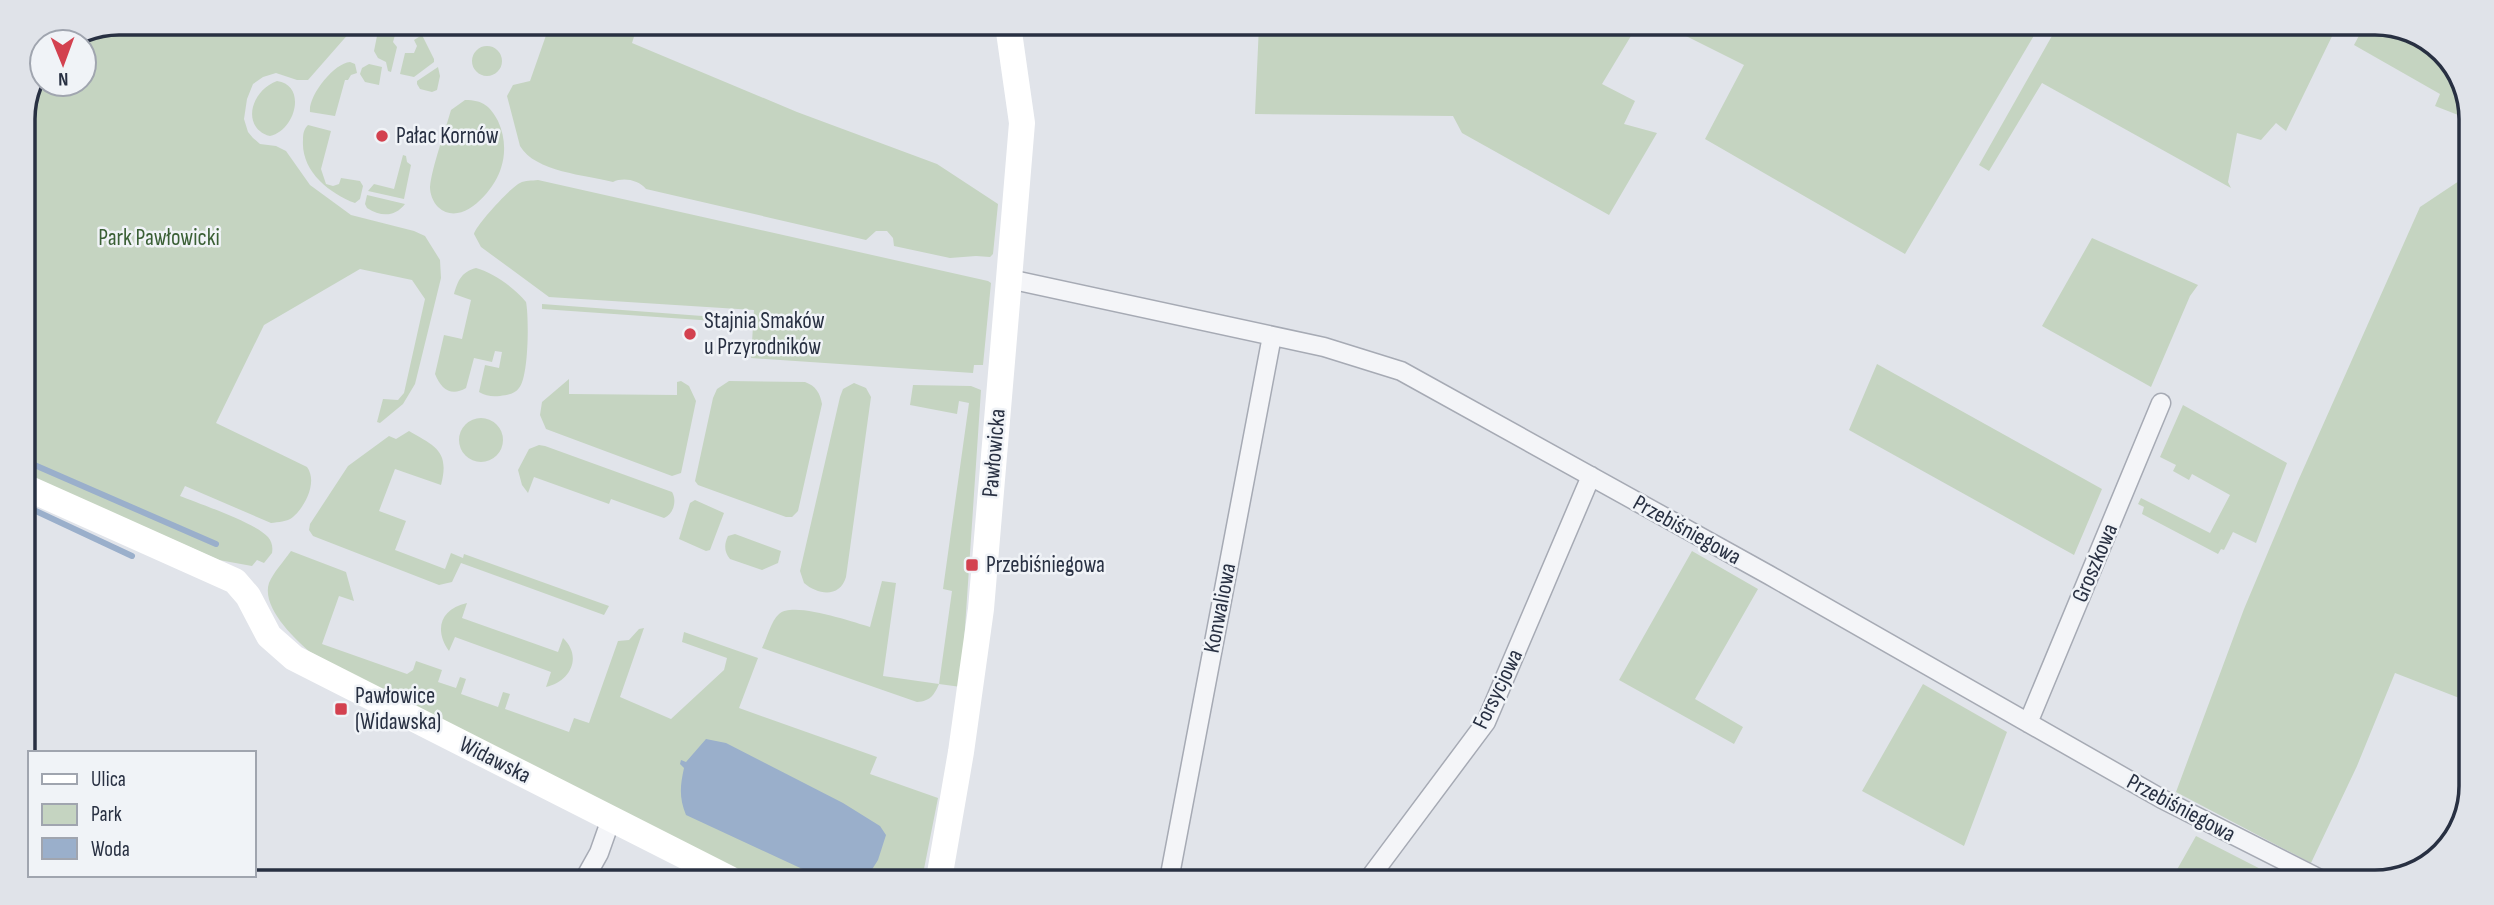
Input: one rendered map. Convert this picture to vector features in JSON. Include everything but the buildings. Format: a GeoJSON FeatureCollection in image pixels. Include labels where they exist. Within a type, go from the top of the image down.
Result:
{"type":"FeatureCollection","features":[{"type":"Feature","properties":{"kind":"street","name":"Pawłowicka"},"geometry":{"type":"LineString","coordinates":[[941,870],[961,752],[979,620],[1022,123],[1009,35]]}},
{"type":"Feature","properties":{"kind":"street","name":"Przebiśniegowa"},"geometry":{"type":"LineString","coordinates":[[1009,279],[1324,346],[1401,371],[2162,799],[2302,870]]}},
{"type":"Feature","properties":{"kind":"street","name":"Konwaliowa"},"geometry":{"type":"LineString","coordinates":[[1171,870],[1272,336]]}},
{"type":"Feature","properties":{"kind":"street","name":"Groszkowa"},"geometry":{"type":"LineString","coordinates":[[2028,723],[2161,403]]}},
{"type":"Feature","properties":{"kind":"street","name":"Forsycjowa"},"geometry":{"type":"LineString","coordinates":[[1375,870],[1486,722],[1591,476]]}},
{"type":"Feature","properties":{"kind":"street","name":"Widawska"},"geometry":{"type":"LineString","coordinates":[[35,491],[235,581],[248,596],[268,636],[294,658],[712,870]]}},
{"type":"Feature","properties":{"kind":"street"},"geometry":{"type":"LineString","coordinates":[[589,870],[599,853],[611,819]]}},
{"type":"Feature","properties":{"kind":"green space","name":"Park Pawłowicki"},"geometry":{"type":"Polygon","coordinates":[[[347,35],[308,80],[297,80],[276,73],[253,84],[244,119],[248,132],[260,144],[276,146],[286,151],[310,185],[351,215],[425,236],[440,260],[441,278],[415,384],[403,404],[380,423],[377,422],[383,399],[398,400],[404,393],[425,299],[412,280],[360,269],[264,325],[216,423],[307,467],[311,487],[306,501],[291,519],[271,523],[185,486],[180,496],[227,514],[262,532],[272,547],[272,553],[264,563],[257,560],[252,566],[219,560],[35,478],[38,98],[98,98],[98,38],[102,37],[347,35]]]}},
{"type":"Feature","properties":{"kind":"green space"},"geometry":{"type":"Polygon","coordinates":[[[377,35],[395,35],[393,42],[397,47],[391,72],[388,71],[386,62],[378,58],[374,51],[377,35]]]}},
{"type":"Feature","properties":{"kind":"green space"},"geometry":{"type":"Polygon","coordinates":[[[422,35],[434,62],[414,77],[400,74],[405,53],[414,53],[417,46],[414,40],[422,35]]]}},
{"type":"Feature","properties":{"kind":"green space"},"geometry":{"type":"Polygon","coordinates":[[[546,35],[635,35],[632,43],[797,112],[937,164],[998,204],[993,254],[990,257],[950,258],[894,246],[893,238],[887,231],[876,231],[866,240],[646,189],[631,180],[613,182],[549,167],[527,155],[520,146],[507,96],[513,85],[530,81],[546,35]]]}},
{"type":"Feature","properties":{"kind":"green space"},"geometry":{"type":"Polygon","coordinates":[[[1259,35],[1632,35],[1602,84],[1635,101],[1624,124],[1657,133],[1609,215],[1462,133],[1453,116],[1255,114],[1259,35]]]}},
{"type":"Feature","properties":{"kind":"green space"},"geometry":{"type":"Polygon","coordinates":[[[1684,35],[2034,35],[1905,254],[1705,139],[1744,65],[1684,35]]]}},
{"type":"Feature","properties":{"kind":"green space"},"geometry":{"type":"Polygon","coordinates":[[[2052,35],[2333,35],[2286,131],[2276,123],[2261,140],[2237,133],[2228,182],[2231,188],[2042,83],[1989,171],[1979,165],[2052,35]]]}},
{"type":"Feature","properties":{"kind":"green space"},"geometry":{"type":"Polygon","coordinates":[[[2359,35],[2376,35],[2402,39],[2422,49],[2435,59],[2448,77],[2455,92],[2459,115],[2435,106],[2440,94],[2354,45],[2359,35]]]}},
{"type":"Feature","properties":{"kind":"green space"},"geometry":{"type":"Polygon","coordinates":[[[487,46],[498,50],[502,61],[498,72],[487,76],[476,72],[472,61],[476,50],[487,46]]]}},
{"type":"Feature","properties":{"kind":"green space"},"geometry":{"type":"Polygon","coordinates":[[[350,62],[355,64],[357,73],[345,80],[335,116],[310,112],[310,105],[323,81],[337,68],[350,62]]]}},
{"type":"Feature","properties":{"kind":"green space"},"geometry":{"type":"Polygon","coordinates":[[[369,64],[382,67],[379,85],[365,82],[360,74],[362,68],[369,64]]]}},
{"type":"Feature","properties":{"kind":"green space"},"geometry":{"type":"Polygon","coordinates":[[[438,67],[440,76],[437,90],[432,92],[420,89],[417,81],[438,67]]]}},
{"type":"Feature","properties":{"kind":"green space"},"geometry":{"type":"Polygon","coordinates":[[[277,81],[292,90],[294,108],[286,125],[270,136],[255,125],[252,109],[260,93],[277,81]]]}},
{"type":"Feature","properties":{"kind":"green space"},"geometry":{"type":"Polygon","coordinates":[[[465,100],[481,103],[495,116],[502,133],[504,156],[498,177],[476,204],[467,210],[447,213],[433,200],[431,179],[451,110],[465,100]]]}},
{"type":"Feature","properties":{"kind":"green space"},"geometry":{"type":"Polygon","coordinates":[[[308,125],[331,131],[321,169],[326,184],[339,184],[341,178],[360,181],[363,186],[360,199],[355,203],[327,187],[312,171],[307,162],[303,140],[308,125]]]}},
{"type":"Feature","properties":{"kind":"green space"},"geometry":{"type":"Polygon","coordinates":[[[403,155],[411,165],[404,199],[368,191],[374,184],[394,189],[403,155]]]}},
{"type":"Feature","properties":{"kind":"green space"},"geometry":{"type":"Polygon","coordinates":[[[538,180],[988,281],[991,283],[983,365],[974,365],[973,373],[751,358],[754,310],[549,297],[481,247],[474,234],[487,215],[516,186],[524,181],[538,180]]]}},
{"type":"Feature","properties":{"kind":"green space"},"geometry":{"type":"Polygon","coordinates":[[[2459,181],[2459,698],[2395,673],[2357,766],[2311,863],[2176,792],[2244,609],[2420,207],[2459,181]]]}},
{"type":"Feature","properties":{"kind":"green space"},"geometry":{"type":"Polygon","coordinates":[[[367,195],[405,204],[392,213],[377,213],[367,208],[367,195]]]}},
{"type":"Feature","properties":{"kind":"green space"},"geometry":{"type":"Polygon","coordinates":[[[2092,238],[2198,285],[2190,296],[2151,387],[2042,326],[2092,238]]]}},
{"type":"Feature","properties":{"kind":"green space"},"geometry":{"type":"Polygon","coordinates":[[[476,268],[503,281],[526,302],[528,332],[525,372],[519,388],[508,395],[492,396],[479,392],[485,365],[499,368],[502,352],[495,351],[492,362],[474,358],[466,388],[461,391],[447,390],[435,374],[444,335],[462,339],[471,300],[454,294],[461,278],[476,268]]]}},
{"type":"Feature","properties":{"kind":"green space"},"geometry":{"type":"Polygon","coordinates":[[[542,304],[729,318],[729,322],[542,309],[542,304]]]}},
{"type":"Feature","properties":{"kind":"green space"},"geometry":{"type":"Polygon","coordinates":[[[1877,364],[2102,489],[2074,555],[1849,430],[1877,364]]]}},
{"type":"Feature","properties":{"kind":"green space"},"geometry":{"type":"Polygon","coordinates":[[[569,379],[569,394],[677,395],[677,382],[681,381],[689,386],[696,401],[681,473],[672,476],[546,429],[540,415],[542,402],[569,379]]]}},
{"type":"Feature","properties":{"kind":"green space"},"geometry":{"type":"Polygon","coordinates":[[[729,381],[805,382],[819,393],[822,404],[798,511],[792,517],[698,485],[695,481],[713,398],[717,389],[729,381]]]}},
{"type":"Feature","properties":{"kind":"green space"},"geometry":{"type":"Polygon","coordinates":[[[854,383],[866,388],[871,397],[846,577],[839,588],[822,592],[804,583],[800,571],[840,397],[843,389],[854,383]]]}},
{"type":"Feature","properties":{"kind":"green space"},"geometry":{"type":"Polygon","coordinates":[[[913,385],[971,386],[981,390],[961,687],[939,684],[952,591],[943,589],[969,403],[959,401],[957,414],[910,405],[913,385]]]}},
{"type":"Feature","properties":{"kind":"green space"},"geometry":{"type":"Polygon","coordinates":[[[2183,405],[2287,463],[2256,543],[2233,532],[2224,550],[2221,549],[2218,554],[2142,514],[2144,507],[2138,504],[2141,498],[2210,533],[2230,495],[2192,474],[2189,480],[2173,471],[2176,465],[2160,457],[2183,405]]]}},
{"type":"Feature","properties":{"kind":"green space"},"geometry":{"type":"Polygon","coordinates":[[[481,418],[490,419],[497,424],[502,431],[502,449],[497,456],[490,461],[481,462],[472,461],[465,456],[460,449],[459,440],[460,431],[465,424],[472,419],[481,418]]]}},
{"type":"Feature","properties":{"kind":"green space"},"geometry":{"type":"Polygon","coordinates":[[[409,431],[438,451],[442,457],[443,474],[441,485],[395,469],[379,511],[406,521],[395,550],[445,569],[451,553],[463,558],[464,554],[609,606],[604,615],[461,563],[452,582],[439,585],[313,536],[309,530],[310,524],[348,466],[389,436],[396,439],[409,431]]]}},
{"type":"Feature","properties":{"kind":"green space"},"geometry":{"type":"Polygon","coordinates":[[[539,445],[672,492],[674,506],[664,518],[611,499],[609,504],[534,477],[528,493],[522,485],[518,470],[529,449],[539,445]]]}},
{"type":"Feature","properties":{"kind":"green space"},"geometry":{"type":"Polygon","coordinates":[[[695,500],[724,513],[710,550],[706,551],[679,539],[690,503],[695,500]]]}},
{"type":"Feature","properties":{"kind":"green space"},"geometry":{"type":"Polygon","coordinates":[[[735,534],[781,551],[778,563],[762,570],[730,559],[726,542],[728,536],[735,534]]]}},
{"type":"Feature","properties":{"kind":"green space"},"geometry":{"type":"Polygon","coordinates":[[[291,551],[346,572],[354,601],[339,596],[322,644],[407,674],[413,670],[416,661],[442,670],[438,682],[456,688],[460,677],[466,679],[461,694],[498,707],[503,692],[510,694],[505,709],[569,732],[574,718],[589,723],[618,641],[629,640],[639,629],[644,628],[620,697],[671,719],[724,670],[727,658],[682,642],[684,632],[758,658],[739,708],[877,757],[870,774],[938,798],[924,870],[733,870],[310,652],[281,622],[270,602],[269,583],[291,551]]]}},
{"type":"Feature","properties":{"kind":"green space"},"geometry":{"type":"Polygon","coordinates":[[[1692,551],[1758,589],[1695,699],[1743,727],[1734,744],[1619,680],[1692,551]]]}},
{"type":"Feature","properties":{"kind":"green space"},"geometry":{"type":"Polygon","coordinates":[[[882,581],[896,583],[883,676],[939,684],[931,697],[917,702],[762,648],[774,621],[779,614],[786,611],[809,611],[870,627],[882,581]]]}},
{"type":"Feature","properties":{"kind":"green space"},"geometry":{"type":"Polygon","coordinates":[[[467,603],[462,618],[558,652],[563,638],[569,645],[573,661],[567,674],[562,680],[546,687],[551,672],[455,637],[449,651],[442,635],[442,621],[451,610],[467,603]]]}},
{"type":"Feature","properties":{"kind":"green space"},"geometry":{"type":"Polygon","coordinates":[[[1923,684],[2007,732],[1964,846],[1862,791],[1923,684]]]}},
{"type":"Feature","properties":{"kind":"green space"},"geometry":{"type":"Polygon","coordinates":[[[2196,836],[2263,870],[2177,870],[2196,836]]]}},
{"type":"Feature","properties":{"kind":"water"},"geometry":{"type":"Polygon","coordinates":[[[706,739],[726,743],[843,803],[880,826],[886,835],[878,860],[872,870],[805,870],[686,815],[681,797],[684,768],[680,764],[681,760],[686,762],[706,739]]]}},
{"type":"Feature","properties":{"kind":"waterway"},"geometry":{"type":"LineString","coordinates":[[35,465],[216,544]]}},
{"type":"Feature","properties":{"kind":"waterway"},"geometry":{"type":"LineString","coordinates":[[35,511],[132,556]]}},
{"type":"Feature","properties":{"kind":"place","name":"Pałac Kornów"},"geometry":{"type":"Point","coordinates":[382,136]}},
{"type":"Feature","properties":{"kind":"place","name":"Stajnia Smaków u Przyrodników"},"geometry":{"type":"Point","coordinates":[690,334]}},
{"type":"Feature","properties":{"kind":"place","name":"Przebiśniegowa"},"geometry":{"type":"Point","coordinates":[972,565]}},
{"type":"Feature","properties":{"kind":"place","name":"Pawłowice (Widawska)"},"geometry":{"type":"Point","coordinates":[341,709]}}]}
